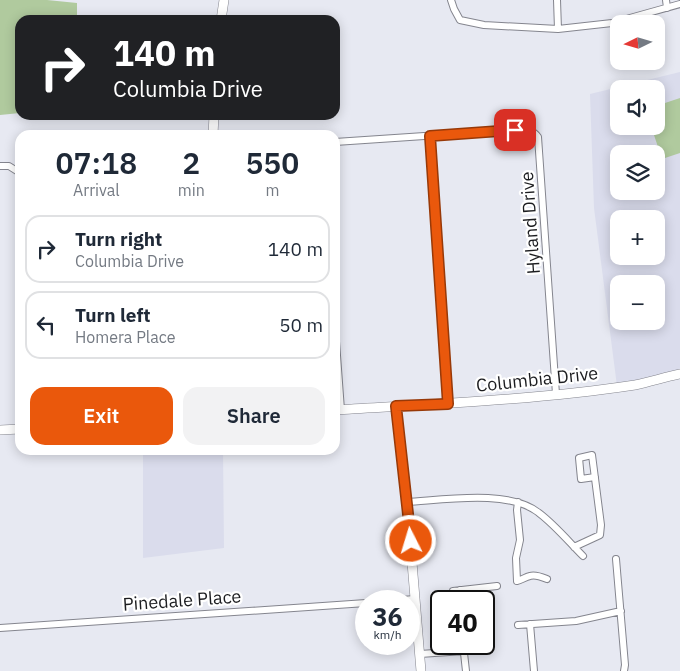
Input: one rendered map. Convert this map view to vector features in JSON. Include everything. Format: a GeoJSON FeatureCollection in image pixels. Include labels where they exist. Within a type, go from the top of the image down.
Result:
{"type":"FeatureCollection","features":[{"type":"Feature","properties":{"kind":"main road"},"geometry":{"type":"LineString","coordinates":[[222,15],[224,0]]}},
{"type":"Feature","properties":{"kind":"main road","name":"Columbia Drive"},"geometry":{"type":"LineString","coordinates":[[340,410],[448,404],[556,394],[637,384],[680,374]]}},
{"type":"Feature","properties":{"kind":"main road"},"geometry":{"type":"LineString","coordinates":[[396,406],[408,502],[415,590]]}},
{"type":"Feature","properties":{"kind":"main road"},"geometry":{"type":"LineString","coordinates":[[0,430],[15,429]]}},
{"type":"Feature","properties":{"kind":"main road"},"geometry":{"type":"LineString","coordinates":[[420,655],[420,671]]}},
{"type":"Feature","properties":{"kind":"street"},"geometry":{"type":"LineString","coordinates":[[451,0],[460,20],[484,25],[558,29],[612,24],[680,4]]}},
{"type":"Feature","properties":{"kind":"street"},"geometry":{"type":"LineString","coordinates":[[557,0],[558,29]]}},
{"type":"Feature","properties":{"kind":"street"},"geometry":{"type":"LineString","coordinates":[[666,0],[667,8]]}},
{"type":"Feature","properties":{"kind":"street","name":"Hyland Drive"},"geometry":{"type":"LineString","coordinates":[[340,142],[530,130],[536,132],[538,137],[556,394]]}},
{"type":"Feature","properties":{"kind":"street"},"geometry":{"type":"LineString","coordinates":[[430,136],[448,404]]}},
{"type":"Feature","properties":{"kind":"street"},"geometry":{"type":"LineString","coordinates":[[0,166],[9,166],[15,170]]}},
{"type":"Feature","properties":{"kind":"street"},"geometry":{"type":"LineString","coordinates":[[574,547],[600,535],[601,525],[595,477]]}},
{"type":"Feature","properties":{"kind":"street"},"geometry":{"type":"LineString","coordinates":[[408,502],[491,498],[523,503],[539,512],[583,556]]}},
{"type":"Feature","properties":{"kind":"street"},"geometry":{"type":"LineString","coordinates":[[518,502],[520,540],[516,558],[517,580],[536,575],[548,579]]}},
{"type":"Feature","properties":{"kind":"street"},"geometry":{"type":"LineString","coordinates":[[616,559],[624,671]]}},
{"type":"Feature","properties":{"kind":"street"},"geometry":{"type":"LineString","coordinates":[[465,590],[497,586]]}},
{"type":"Feature","properties":{"kind":"street","name":"Pinedale Place"},"geometry":{"type":"LineString","coordinates":[[0,628],[355,603]]}},
{"type":"Feature","properties":{"kind":"street"},"geometry":{"type":"LineString","coordinates":[[518,625],[576,621],[620,612]]}},
{"type":"Feature","properties":{"kind":"street"},"geometry":{"type":"LineString","coordinates":[[530,624],[534,671]]}},
{"type":"Feature","properties":{"kind":"street"},"geometry":{"type":"LineString","coordinates":[[420,654],[430,652]]}},
{"type":"Feature","properties":{"kind":"street"},"geometry":{"type":"LineString","coordinates":[[465,655],[466,671]]}},
{"type":"Feature","properties":{"kind":"shaded area"},"geometry":{"type":"Polygon","coordinates":[[[680,72],[680,375],[617,386],[594,208],[590,94],[610,89],[610,135],[665,135],[665,80],[647,80],[680,72]]]}},
{"type":"Feature","properties":{"kind":"shaded area"},"geometry":{"type":"Polygon","coordinates":[[[143,455],[223,455],[224,548],[143,558],[143,455]]]}},
{"type":"Feature","properties":{"kind":"green space"},"geometry":{"type":"Polygon","coordinates":[[[0,0],[47,0],[77,3],[77,15],[15,15],[15,114],[0,115],[0,0]]]}},
{"type":"Feature","properties":{"kind":"green space"},"geometry":{"type":"Polygon","coordinates":[[[680,98],[680,153],[665,158],[665,145],[657,145],[654,135],[665,135],[665,103],[680,98]]]}},
{"type":"Feature","properties":{"kind":"route"},"geometry":{"type":"LineString","coordinates":[[411,541],[396,406],[448,404],[430,136],[515,130]]}}]}
